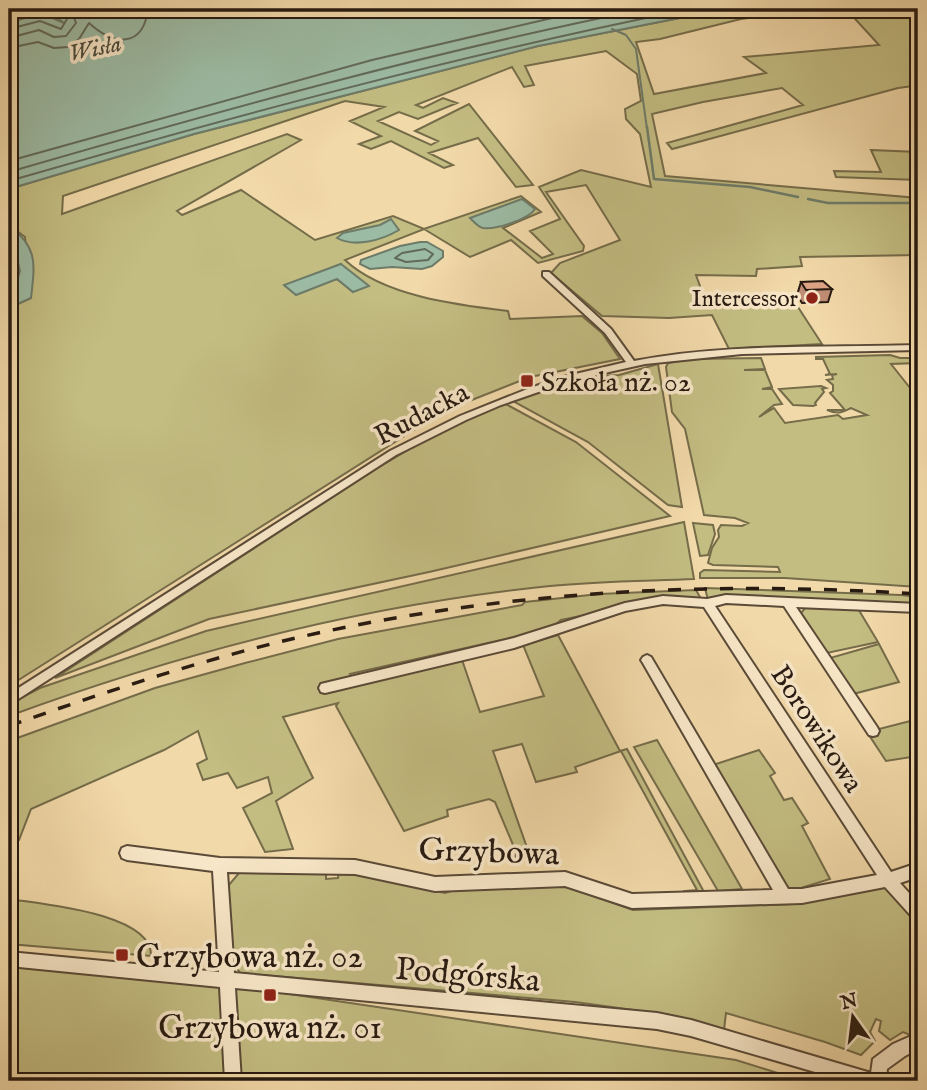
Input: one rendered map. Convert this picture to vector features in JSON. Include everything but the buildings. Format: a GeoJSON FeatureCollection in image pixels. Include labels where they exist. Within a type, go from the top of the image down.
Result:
{"type":"FeatureCollection","features":[{"type":"Feature","properties":{"kind":"street"},"geometry":{"type":"LineString","coordinates":[[546,274],[608,331],[632,364]]}},
{"type":"Feature","properties":{"kind":"street","name":"Rudacka"},"geometry":{"type":"LineString","coordinates":[[9,700],[393,453],[456,419],[546,384],[632,364],[702,354],[918,348]]}},
{"type":"Feature","properties":{"kind":"street"},"geometry":{"type":"LineString","coordinates":[[325,688],[514,643],[625,607],[663,600],[707,603],[726,599],[834,606],[864,603],[918,608]]}},
{"type":"Feature","properties":{"kind":"street","name":"Borowikowa"},"geometry":{"type":"LineString","coordinates":[[707,603],[888,880]]}},
{"type":"Feature","properties":{"kind":"street"},"geometry":{"type":"LineString","coordinates":[[788,603],[873,731]]}},
{"type":"Feature","properties":{"kind":"street"},"geometry":{"type":"LineString","coordinates":[[647,660],[785,897]]}},
{"type":"Feature","properties":{"kind":"street","name":"Grzybowa"},"geometry":{"type":"LineString","coordinates":[[127,853],[220,865],[355,867],[435,884],[479,880],[565,879],[632,901],[802,896],[888,880],[918,870]]}},
{"type":"Feature","properties":{"kind":"street"},"geometry":{"type":"LineString","coordinates":[[220,865],[233,1081]]}},
{"type":"Feature","properties":{"kind":"street"},"geometry":{"type":"LineString","coordinates":[[888,880],[918,913]]}},
{"type":"Feature","properties":{"kind":"street","name":"Podgórska"},"geometry":{"type":"LineString","coordinates":[[9,959],[657,1021],[691,1028],[872,1081]]}},
{"type":"Feature","properties":{"kind":"street"},"geometry":{"type":"LineString","coordinates":[[878,1081],[879,1065],[898,1050],[918,1041]]}},
{"type":"Feature","properties":{"kind":"shaded area"},"geometry":{"type":"Polygon","coordinates":[[[725,9],[819,9],[741,19],[660,39],[636,42],[654,94],[766,73],[744,57],[879,45],[846,9],[918,9],[918,76],[910,82],[918,86],[918,93],[913,86],[898,88],[672,149],[667,143],[803,105],[782,88],[652,114],[665,176],[918,198],[918,255],[800,257],[802,266],[757,269],[756,276],[696,275],[708,308],[796,304],[822,344],[729,349],[712,315],[669,318],[602,316],[551,273],[560,263],[620,240],[586,185],[546,192],[584,246],[583,251],[538,263],[511,240],[470,257],[424,229],[345,260],[379,282],[400,290],[444,302],[508,311],[510,319],[582,316],[602,333],[620,359],[530,377],[444,411],[9,686],[9,308],[31,298],[25,237],[9,225],[9,189],[194,134],[538,46],[725,9]],[[606,51],[525,66],[534,85],[524,87],[512,67],[416,105],[423,108],[443,98],[457,103],[418,119],[399,112],[378,121],[431,145],[438,141],[415,131],[469,104],[533,185],[516,187],[478,138],[429,153],[453,165],[444,168],[391,141],[371,149],[359,144],[381,136],[350,121],[384,107],[345,101],[63,196],[62,214],[287,134],[301,140],[177,211],[182,215],[241,190],[315,240],[393,216],[424,229],[521,196],[541,212],[503,228],[542,258],[553,254],[530,231],[560,219],[539,187],[581,170],[651,187],[640,134],[626,119],[625,109],[641,101],[637,74],[606,51]],[[341,264],[284,286],[337,279],[353,292],[341,264]]]}},
{"type":"Feature","properties":{"kind":"shaded area"},"geometry":{"type":"Polygon","coordinates":[[[871,150],[918,152],[918,180],[836,177],[834,171],[881,172],[871,150]]]}},
{"type":"Feature","properties":{"kind":"shaded area"},"geometry":{"type":"Polygon","coordinates":[[[890,355],[918,358],[918,363],[891,364],[918,398],[918,587],[785,578],[700,578],[700,573],[704,570],[780,572],[778,567],[708,563],[721,525],[742,526],[748,523],[735,518],[704,515],[685,429],[672,412],[666,367],[668,363],[693,359],[761,358],[765,369],[744,370],[765,370],[772,387],[762,389],[772,389],[782,404],[774,405],[759,417],[774,408],[785,423],[838,415],[843,419],[867,415],[851,408],[838,413],[827,410],[845,410],[830,393],[833,391],[833,385],[827,380],[833,379],[832,375],[837,374],[825,375],[830,374],[823,359],[816,357],[890,355]]]}},
{"type":"Feature","properties":{"kind":"shaded area"},"geometry":{"type":"Polygon","coordinates":[[[658,364],[682,507],[668,505],[588,442],[509,399],[581,377],[619,375],[658,364]]]}},
{"type":"Feature","properties":{"kind":"shaded area"},"geometry":{"type":"Polygon","coordinates":[[[821,386],[826,388],[822,389],[824,392],[813,406],[793,405],[779,389],[821,386]]]}},
{"type":"Feature","properties":{"kind":"shaded area"},"geometry":{"type":"Polygon","coordinates":[[[502,402],[576,442],[670,516],[429,572],[209,619],[55,678],[379,467],[449,426],[502,402]]]}},
{"type":"Feature","properties":{"kind":"shaded area"},"geometry":{"type":"Polygon","coordinates":[[[684,522],[694,579],[550,586],[412,605],[276,634],[208,652],[141,671],[9,716],[9,704],[40,688],[206,631],[684,522]]]}},
{"type":"Feature","properties":{"kind":"shaded area"},"geometry":{"type":"Polygon","coordinates":[[[693,523],[713,525],[715,534],[708,555],[700,556],[693,523]]]}},
{"type":"Feature","properties":{"kind":"shaded area"},"geometry":{"type":"Polygon","coordinates":[[[705,588],[901,595],[918,597],[918,606],[860,601],[708,600],[705,588]]]}},
{"type":"Feature","properties":{"kind":"shaded area"},"geometry":{"type":"Polygon","coordinates":[[[696,590],[701,599],[669,598],[561,620],[550,629],[350,674],[356,684],[462,660],[480,712],[544,696],[523,645],[558,635],[620,751],[627,749],[704,892],[689,894],[685,891],[697,890],[621,751],[575,767],[577,772],[536,782],[522,744],[493,751],[531,859],[515,862],[516,852],[495,802],[489,799],[447,810],[448,816],[404,831],[336,706],[338,703],[283,717],[313,778],[276,801],[293,849],[265,852],[243,808],[272,793],[268,777],[237,788],[228,773],[203,780],[197,764],[207,759],[198,731],[164,750],[31,809],[19,840],[9,840],[9,741],[155,688],[338,639],[522,605],[525,602],[599,594],[696,590]]]}},
{"type":"Feature","properties":{"kind":"shaded area"},"geometry":{"type":"Polygon","coordinates":[[[806,607],[857,607],[878,642],[827,653],[801,613],[806,607]]]}},
{"type":"Feature","properties":{"kind":"shaded area"},"geometry":{"type":"Polygon","coordinates":[[[879,644],[899,682],[853,694],[830,658],[879,644]]]}},
{"type":"Feature","properties":{"kind":"shaded area"},"geometry":{"type":"Polygon","coordinates":[[[918,719],[918,756],[886,761],[867,732],[918,719]]]}},
{"type":"Feature","properties":{"kind":"shaded area"},"geometry":{"type":"Polygon","coordinates":[[[657,740],[742,889],[718,891],[634,747],[657,740]]]}},
{"type":"Feature","properties":{"kind":"shaded area"},"geometry":{"type":"Polygon","coordinates":[[[759,750],[775,773],[770,776],[784,800],[792,798],[808,823],[802,826],[830,879],[798,889],[784,889],[713,765],[759,750]]]}},
{"type":"Feature","properties":{"kind":"shaded area"},"geometry":{"type":"Polygon","coordinates":[[[287,870],[326,872],[326,879],[338,878],[339,870],[445,893],[467,886],[560,884],[633,910],[793,904],[881,885],[891,890],[918,921],[918,1032],[913,1036],[903,1032],[890,1040],[879,1031],[881,1021],[876,1019],[870,1032],[875,1041],[861,1055],[726,1013],[724,1030],[670,1015],[575,1002],[240,973],[231,959],[228,886],[239,873],[287,870]]]}},
{"type":"Feature","properties":{"kind":"shaded area"},"geometry":{"type":"Polygon","coordinates":[[[9,899],[68,908],[115,920],[147,941],[151,956],[9,944],[9,899]]]}},
{"type":"Feature","properties":{"kind":"shaded area"},"geometry":{"type":"Polygon","coordinates":[[[9,967],[201,981],[736,1060],[803,1081],[9,1081],[9,967]]]}},
{"type":"Feature","properties":{"kind":"water","name":"Wisła"},"geometry":{"type":"Polygon","coordinates":[[[57,9],[110,9],[118,14],[122,13],[120,9],[725,9],[538,46],[194,134],[9,189],[9,23],[41,13],[64,23],[52,14],[57,9]]]}},
{"type":"Feature","properties":{"kind":"water"},"geometry":{"type":"Polygon","coordinates":[[[522,199],[535,209],[512,223],[483,228],[470,218],[522,199]]]}},
{"type":"Feature","properties":{"kind":"water"},"geometry":{"type":"Polygon","coordinates":[[[391,219],[399,230],[385,237],[368,242],[337,238],[343,233],[380,225],[391,219]]]}},
{"type":"Feature","properties":{"kind":"water"},"geometry":{"type":"Polygon","coordinates":[[[9,225],[30,249],[33,275],[31,298],[9,308],[9,297],[13,295],[20,271],[16,254],[9,242],[9,225]]]}},
{"type":"Feature","properties":{"kind":"water"},"geometry":{"type":"Polygon","coordinates":[[[427,242],[443,251],[443,257],[432,266],[422,269],[370,269],[360,264],[361,260],[427,242]]]}},
{"type":"Feature","properties":{"kind":"water"},"geometry":{"type":"Polygon","coordinates":[[[341,264],[369,286],[353,292],[337,279],[296,295],[284,285],[341,264]]]}},
{"type":"Feature","properties":{"kind":"waterway"},"geometry":{"type":"LineString","coordinates":[[612,29],[626,35],[636,49],[647,129]]}},
{"type":"Feature","properties":{"kind":"waterway"},"geometry":{"type":"LineString","coordinates":[[647,127],[654,179],[750,187],[798,197]]}},
{"type":"Feature","properties":{"kind":"waterway"},"geometry":{"type":"LineString","coordinates":[[808,199],[828,203],[918,203]]}},
{"type":"Feature","properties":{"kind":"railway"},"geometry":{"type":"LineString","coordinates":[[9,726],[123,687],[240,652],[392,618],[467,607],[542,598],[692,589],[842,590],[918,594]]}},
{"type":"Feature","properties":{"kind":"place","name":"Intercessor"},"geometry":{"type":"Point","coordinates":[812,298]}},
{"type":"Feature","properties":{"kind":"place","name":"Szkoła nż. 02"},"geometry":{"type":"Point","coordinates":[527,381]}},
{"type":"Feature","properties":{"kind":"place","name":"Grzybowa nż. 02"},"geometry":{"type":"Point","coordinates":[122,955]}},
{"type":"Feature","properties":{"kind":"place","name":"Grzybowa nż. 01"},"geometry":{"type":"Point","coordinates":[270,995]}}]}
